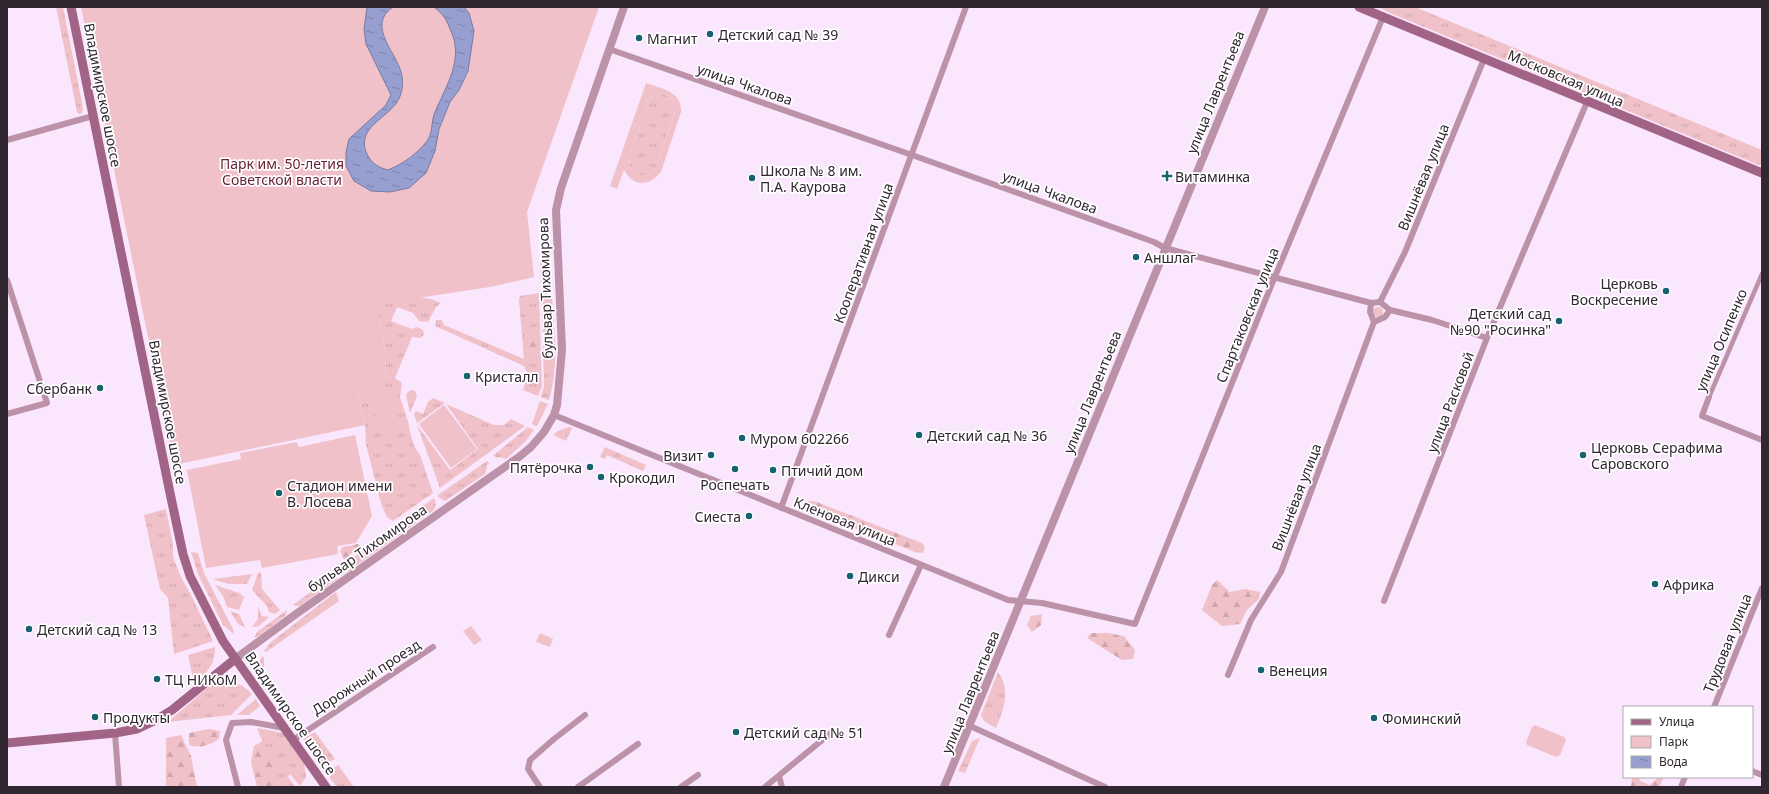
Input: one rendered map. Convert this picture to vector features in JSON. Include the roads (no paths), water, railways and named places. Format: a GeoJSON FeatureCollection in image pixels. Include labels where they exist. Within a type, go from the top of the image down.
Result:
{"type":"FeatureCollection","features":[{"type":"Feature","properties":{"kind":"main road","name":"Владимирское шоссе"},"geometry":{"type":"LineString","coordinates":[[71,7],[183,554],[190,576],[223,641],[326,787]]}},
{"type":"Feature","properties":{"kind":"main road","name":"Московская улица"},"geometry":{"type":"LineString","coordinates":[[1359,7],[1762,173]]}},
{"type":"Feature","properties":{"kind":"main road"},"geometry":{"type":"LineString","coordinates":[[7,743],[115,733],[137,729],[172,710],[235,659]]}},
{"type":"Feature","properties":{"kind":"street","name":"бульвар Тихомирова"},"geometry":{"type":"LineString","coordinates":[[235,659],[296,614],[520,457],[538,440],[554,415],[559,390],[562,350],[556,210],[561,188],[624,7]]}},
{"type":"Feature","properties":{"kind":"street","name":"Кооперативная улица"},"geometry":{"type":"LineString","coordinates":[[781,508],[966,7]]}},
{"type":"Feature","properties":{"kind":"street","name":"улица Лаврентьева"},"geometry":{"type":"LineString","coordinates":[[944,787],[1265,7]]}},
{"type":"Feature","properties":{"kind":"street","name":"Спартаковская улица"},"geometry":{"type":"LineString","coordinates":[[1135,624],[1275,278],[1383,17]]}},
{"type":"Feature","properties":{"kind":"street","name":"улица Чкалова"},"geometry":{"type":"LineString","coordinates":[[609,49],[912,155],[1148,240],[1166,248],[1371,303],[1380,302]]}},
{"type":"Feature","properties":{"kind":"street","name":"Вишнёвая улица"},"geometry":{"type":"LineString","coordinates":[[1380,302],[1405,252],[1484,59]]}},
{"type":"Feature","properties":{"kind":"street","name":"улица Расковой"},"geometry":{"type":"LineString","coordinates":[[1384,600],[1487,338],[1587,102]]}},
{"type":"Feature","properties":{"kind":"street"},"geometry":{"type":"LineString","coordinates":[[7,140],[93,116]]}},
{"type":"Feature","properties":{"kind":"street","name":"улица Осипенко"},"geometry":{"type":"LineString","coordinates":[[1762,274],[1702,416],[1762,440]]}},
{"type":"Feature","properties":{"kind":"street"},"geometry":{"type":"LineString","coordinates":[[7,280],[47,403],[7,414]]}},
{"type":"Feature","properties":{"kind":"street"},"geometry":{"type":"LineString","coordinates":[[1380,302],[1390,310],[1432,320],[1487,338]]}},
{"type":"Feature","properties":{"kind":"street","name":"Вишнёвая улица"},"geometry":{"type":"LineString","coordinates":[[1228,675],[1252,620],[1281,572],[1374,322],[1370,312],[1371,303]]}},
{"type":"Feature","properties":{"kind":"street"},"geometry":{"type":"LineString","coordinates":[[1374,322],[1385,317],[1390,310]]}},
{"type":"Feature","properties":{"kind":"street","name":"Кленовая улица"},"geometry":{"type":"LineString","coordinates":[[554,415],[1008,600],[1042,603],[1135,624]]}},
{"type":"Feature","properties":{"kind":"street"},"geometry":{"type":"LineString","coordinates":[[890,635],[921,565]]}},
{"type":"Feature","properties":{"kind":"street","name":"Трудовая улица"},"geometry":{"type":"LineString","coordinates":[[1714,706],[1762,588]]}},
{"type":"Feature","properties":{"kind":"street","name":"Дорожный проезд"},"geometry":{"type":"LineString","coordinates":[[293,740],[433,647]]}},
{"type":"Feature","properties":{"kind":"street"},"geometry":{"type":"LineString","coordinates":[[540,787],[528,769],[530,760],[585,715]]}},
{"type":"Feature","properties":{"kind":"street"},"geometry":{"type":"LineString","coordinates":[[238,787],[226,740],[232,722],[251,722],[284,728]]}},
{"type":"Feature","properties":{"kind":"street"},"geometry":{"type":"LineString","coordinates":[[970,726],[1105,787]]}},
{"type":"Feature","properties":{"kind":"street"},"geometry":{"type":"LineString","coordinates":[[765,787],[832,732]]}},
{"type":"Feature","properties":{"kind":"street"},"geometry":{"type":"LineString","coordinates":[[115,733],[119,787]]}},
{"type":"Feature","properties":{"kind":"street"},"geometry":{"type":"LineString","coordinates":[[578,787],[638,744]]}},
{"type":"Feature","properties":{"kind":"street"},"geometry":{"type":"LineString","coordinates":[[681,787],[698,775]]}},
{"type":"Feature","properties":{"kind":"street"},"geometry":{"type":"LineString","coordinates":[[779,776],[782,787]]}},
{"type":"Feature","properties":{"kind":"water"},"geometry":{"type":"Polygon","coordinates":[[[367,7],[393,7],[385,14],[382,22],[382,30],[401,72],[402,91],[398,101],[392,108],[371,127],[364,142],[366,152],[372,162],[388,170],[409,158],[419,150],[429,138],[435,112],[455,63],[456,52],[451,31],[446,20],[434,7],[464,7],[469,13],[474,31],[468,71],[459,90],[450,102],[439,129],[435,151],[426,173],[409,188],[390,192],[371,191],[354,181],[346,166],[346,152],[349,139],[386,105],[391,95],[366,44],[364,29],[367,7]]]}},
{"type":"Feature","properties":{"kind":"place","name":"Детский сад № 39"},"geometry":{"type":"Point","coordinates":[710,34]}},
{"type":"Feature","properties":{"kind":"place","name":"Магнит"},"geometry":{"type":"Point","coordinates":[639,38]}},
{"type":"Feature","properties":{"kind":"place","name":"Витаминка"},"geometry":{"type":"Point","coordinates":[1167,176]}},
{"type":"Feature","properties":{"kind":"place","name":"Школа № 8 им. П.А. Каурова"},"geometry":{"type":"Point","coordinates":[752,178]}},
{"type":"Feature","properties":{"kind":"place","name":"Аншлаг"},"geometry":{"type":"Point","coordinates":[1136,257]}},
{"type":"Feature","properties":{"kind":"place","name":"Церковь Воскресение"},"geometry":{"type":"Point","coordinates":[1666,291]}},
{"type":"Feature","properties":{"kind":"place","name":"Детский сад №90 \"Росинка\""},"geometry":{"type":"Point","coordinates":[1559,321]}},
{"type":"Feature","properties":{"kind":"place","name":"Кристалл"},"geometry":{"type":"Point","coordinates":[467,376]}},
{"type":"Feature","properties":{"kind":"place","name":"Сбербанк"},"geometry":{"type":"Point","coordinates":[100,388]}},
{"type":"Feature","properties":{"kind":"place","name":"Детский сад № 36"},"geometry":{"type":"Point","coordinates":[919,435]}},
{"type":"Feature","properties":{"kind":"place","name":"Муром 602266"},"geometry":{"type":"Point","coordinates":[742,438]}},
{"type":"Feature","properties":{"kind":"place","name":"Визит"},"geometry":{"type":"Point","coordinates":[711,455]}},
{"type":"Feature","properties":{"kind":"place","name":"Церковь Серафима Саровского"},"geometry":{"type":"Point","coordinates":[1583,455]}},
{"type":"Feature","properties":{"kind":"place","name":"Пятёрочка"},"geometry":{"type":"Point","coordinates":[590,467]}},
{"type":"Feature","properties":{"kind":"place","name":"Роспечать"},"geometry":{"type":"Point","coordinates":[735,469]}},
{"type":"Feature","properties":{"kind":"place","name":"Птичий дом"},"geometry":{"type":"Point","coordinates":[773,470]}},
{"type":"Feature","properties":{"kind":"place","name":"Крокодил"},"geometry":{"type":"Point","coordinates":[601,477]}},
{"type":"Feature","properties":{"kind":"place","name":"Стадион имени В. Лосева"},"geometry":{"type":"Point","coordinates":[279,493]}},
{"type":"Feature","properties":{"kind":"place","name":"Сиеста"},"geometry":{"type":"Point","coordinates":[749,516]}},
{"type":"Feature","properties":{"kind":"place","name":"Дикси"},"geometry":{"type":"Point","coordinates":[850,576]}},
{"type":"Feature","properties":{"kind":"place","name":"Африка"},"geometry":{"type":"Point","coordinates":[1655,584]}},
{"type":"Feature","properties":{"kind":"place","name":"Детский сад № 13"},"geometry":{"type":"Point","coordinates":[29,629]}},
{"type":"Feature","properties":{"kind":"place","name":"Венеция"},"geometry":{"type":"Point","coordinates":[1261,670]}},
{"type":"Feature","properties":{"kind":"place","name":"ТЦ НИКоМ"},"geometry":{"type":"Point","coordinates":[157,679]}},
{"type":"Feature","properties":{"kind":"place","name":"Продукты"},"geometry":{"type":"Point","coordinates":[95,717]}},
{"type":"Feature","properties":{"kind":"place","name":"Фоминский"},"geometry":{"type":"Point","coordinates":[1374,718]}},
{"type":"Feature","properties":{"kind":"place","name":"Детский сад № 51"},"geometry":{"type":"Point","coordinates":[736,732]}},
{"type":"Feature","properties":{"kind":"park label","name":"Парк им. 50-летия Советской власти"},"geometry":{"type":"Point","coordinates":[282,172]}}]}
